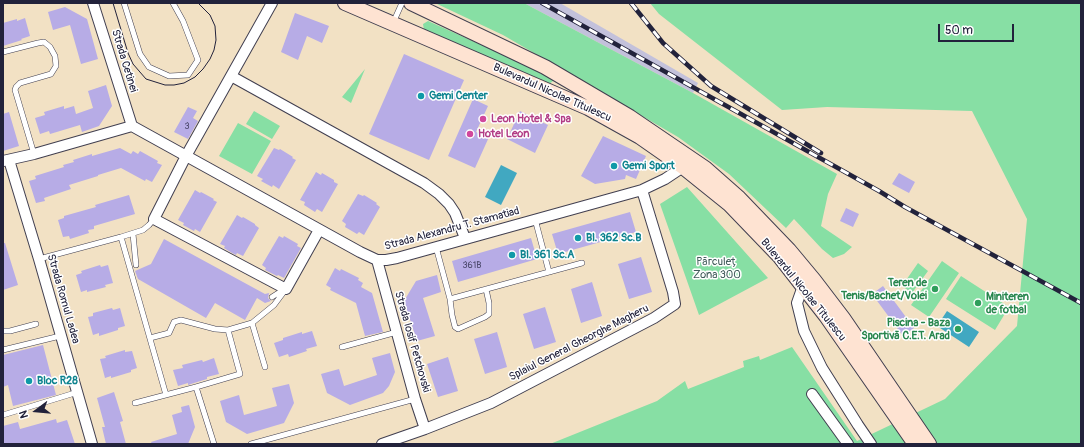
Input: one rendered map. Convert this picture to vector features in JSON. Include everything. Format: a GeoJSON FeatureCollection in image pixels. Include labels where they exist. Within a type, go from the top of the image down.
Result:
{"type":"FeatureCollection","features":[{"type":"Feature","properties":{"kind":"main road","name":"Bulevardul Nicolae Titulescu"},"geometry":{"type":"LineString","coordinates":[[345,3],[588,108],[640,137],[683,167],[733,208],[780,257],[898,409],[929,444]]}},
{"type":"Feature","properties":{"kind":"main road","name":"Bulevardul Nicolae Titulescu"},"geometry":{"type":"LineString","coordinates":[[411,3],[545,67],[630,117],[705,168],[739,198],[794,256],[843,318],[898,409],[914,444]]}},
{"type":"Feature","properties":{"kind":"street","name":"Strada Cetinei"},"geometry":{"type":"LineString","coordinates":[[94,3],[132,126]]}},
{"type":"Feature","properties":{"kind":"street"},"geometry":{"type":"LineString","coordinates":[[272,3],[186,156],[154,219],[286,289],[319,230]]}},
{"type":"Feature","properties":{"kind":"street"},"geometry":{"type":"LineString","coordinates":[[231,76],[424,183],[439,194],[455,212],[465,238]]}},
{"type":"Feature","properties":{"kind":"street"},"geometry":{"type":"LineString","coordinates":[[6,161],[132,126]]}},
{"type":"Feature","properties":{"kind":"street","name":"Strada Alexandru T. Stamatiad"},"geometry":{"type":"LineString","coordinates":[[132,126],[319,230],[377,260],[397,258],[642,190],[665,179],[683,167]]}},
{"type":"Feature","properties":{"kind":"street","name":"Strada Romul Ladea"},"geometry":{"type":"LineString","coordinates":[[6,161],[39,259],[92,444]]}},
{"type":"Feature","properties":{"kind":"street","name":"Splaiul General Gheorghe Magheru"},"geometry":{"type":"LineString","coordinates":[[382,444],[491,403],[654,318],[675,304],[674,292],[642,190]]}},
{"type":"Feature","properties":{"kind":"street","name":"Strada Iosif Petchovski"},"geometry":{"type":"LineString","coordinates":[[377,260],[415,399],[425,429]]}},
{"type":"Feature","properties":{"kind":"street"},"geometry":{"type":"LineString","coordinates":[[803,286],[797,303],[804,331],[822,368],[871,444]]}},
{"type":"Feature","properties":{"kind":"street"},"geometry":{"type":"LineString","coordinates":[[812,394],[848,444]]}},
{"type":"Feature","properties":{"kind":"lane"},"geometry":{"type":"LineString","coordinates":[[124,3],[140,54],[149,67],[169,76],[188,75],[198,60],[183,21],[172,3]]}},
{"type":"Feature","properties":{"kind":"lane"},"geometry":{"type":"LineString","coordinates":[[393,23],[402,3]]}},
{"type":"Feature","properties":{"kind":"lane"},"geometry":{"type":"LineString","coordinates":[[3,52],[44,42],[50,46],[55,56],[56,66],[51,74],[20,83],[15,90],[34,154]]}},
{"type":"Feature","properties":{"kind":"lane"},"geometry":{"type":"LineString","coordinates":[[39,259],[133,234],[149,226],[154,219]]}},
{"type":"Feature","properties":{"kind":"lane"},"geometry":{"type":"LineString","coordinates":[[535,219],[550,272]]}},
{"type":"Feature","properties":{"kind":"lane"},"geometry":{"type":"LineString","coordinates":[[133,234],[136,265]]}},
{"type":"Feature","properties":{"kind":"lane"},"geometry":{"type":"LineString","coordinates":[[121,237],[166,395]]}},
{"type":"Feature","properties":{"kind":"lane"},"geometry":{"type":"LineString","coordinates":[[436,247],[450,299],[455,327],[457,329],[460,329],[489,314],[486,289]]}},
{"type":"Feature","properties":{"kind":"lane"},"geometry":{"type":"LineString","coordinates":[[450,299],[582,263]]}},
{"type":"Feature","properties":{"kind":"lane"},"geometry":{"type":"LineString","coordinates":[[272,296],[286,289]]}},
{"type":"Feature","properties":{"kind":"lane"},"geometry":{"type":"LineString","coordinates":[[150,338],[169,333],[174,322],[181,320],[215,329],[228,330],[252,323],[274,305],[286,289]]}},
{"type":"Feature","properties":{"kind":"lane"},"geometry":{"type":"LineString","coordinates":[[252,323],[265,367]]}},
{"type":"Feature","properties":{"kind":"lane"},"geometry":{"type":"LineString","coordinates":[[3,331],[10,331],[36,324]]}},
{"type":"Feature","properties":{"kind":"lane"},"geometry":{"type":"LineString","coordinates":[[135,403],[240,374],[228,330]]}},
{"type":"Feature","properties":{"kind":"lane"},"geometry":{"type":"LineString","coordinates":[[342,347],[397,332]]}},
{"type":"Feature","properties":{"kind":"lane"},"geometry":{"type":"LineString","coordinates":[[3,350],[60,336]]}},
{"type":"Feature","properties":{"kind":"lane"},"geometry":{"type":"LineString","coordinates":[[196,387],[214,444]]}},
{"type":"Feature","properties":{"kind":"lane"},"geometry":{"type":"LineString","coordinates":[[3,415],[78,392]]}},
{"type":"Feature","properties":{"kind":"lane"},"geometry":{"type":"LineString","coordinates":[[251,444],[415,399]]}},
{"type":"Feature","properties":{"kind":"shaded area"},"geometry":{"type":"Polygon","coordinates":[[[524,3],[560,3],[698,83],[693,93],[524,3]]]}},
{"type":"Feature","properties":{"kind":"green space"},"geometry":{"type":"Polygon","coordinates":[[[435,3],[524,3],[693,93],[837,174],[828,194],[821,226],[852,247],[844,254],[833,258],[822,249],[794,219],[786,228],[729,174],[678,137],[503,35],[435,3]]]}},
{"type":"Feature","properties":{"kind":"green space"},"geometry":{"type":"Polygon","coordinates":[[[650,3],[1081,3],[1081,444],[550,444],[657,401],[685,381],[688,389],[744,367],[743,361],[759,356],[760,360],[792,347],[857,441],[945,399],[1017,326],[1027,219],[972,111],[827,107],[782,110],[659,14],[650,3]]]}},
{"type":"Feature","properties":{"kind":"green space"},"geometry":{"type":"Polygon","coordinates":[[[428,21],[528,65],[553,79],[553,81],[549,84],[424,30],[423,24],[428,21]]]}},
{"type":"Feature","properties":{"kind":"green space"},"geometry":{"type":"Polygon","coordinates":[[[365,69],[351,103],[342,97],[365,69]]]}},
{"type":"Feature","properties":{"kind":"green space"},"geometry":{"type":"Polygon","coordinates":[[[254,111],[280,126],[272,139],[246,124],[254,111]]]}},
{"type":"Feature","properties":{"kind":"green space"},"geometry":{"type":"Polygon","coordinates":[[[238,123],[271,141],[252,174],[219,156],[238,123]]]}},
{"type":"Feature","properties":{"kind":"green space","name":"Părculeț Zona 300"},"geometry":{"type":"Polygon","coordinates":[[[687,187],[768,278],[699,315],[660,204],[687,187]]]}},
{"type":"Feature","properties":{"kind":"green space","name":"Teren de Tenis/Bachet/Volei"},"geometry":{"type":"Polygon","coordinates":[[[942,261],[959,273],[929,317],[911,305],[942,261]]]}},
{"type":"Feature","properties":{"kind":"green space"},"geometry":{"type":"Polygon","coordinates":[[[918,263],[928,271],[912,293],[902,286],[918,263]]]}},
{"type":"Feature","properties":{"kind":"green space","name":"Miniteren de fotbal"},"geometry":{"type":"Polygon","coordinates":[[[961,276],[1009,307],[995,330],[946,299],[961,276]]]}},
{"type":"Feature","properties":{"kind":"water"},"geometry":{"type":"Polygon","coordinates":[[[501,165],[517,173],[501,205],[485,197],[501,165]]]}},
{"type":"Feature","properties":{"kind":"water","name":"Piscina - Baza Sportivă C.E.T. Arad"},"geometry":{"type":"Polygon","coordinates":[[[947,311],[979,332],[969,347],[937,326],[947,311]]]}},
{"type":"Feature","properties":{"kind":"building"},"geometry":{"type":"Polygon","coordinates":[[[65,7],[87,19],[98,59],[81,64],[70,25],[53,30],[48,12],[65,7]]]}},
{"type":"Feature","properties":{"kind":"building"},"geometry":{"type":"Polygon","coordinates":[[[295,13],[329,26],[322,43],[307,36],[298,60],[281,52],[295,13]]]}},
{"type":"Feature","properties":{"kind":"building"},"geometry":{"type":"Polygon","coordinates":[[[25,18],[30,36],[3,46],[3,23],[25,18]]]}},
{"type":"Feature","properties":{"kind":"building","name":"Gemi Center"},"geometry":{"type":"Polygon","coordinates":[[[404,54],[464,80],[429,160],[369,134],[404,54]]]}},
{"type":"Feature","properties":{"kind":"building"},"geometry":{"type":"Polygon","coordinates":[[[106,85],[112,106],[99,126],[82,132],[80,125],[50,134],[49,131],[40,134],[35,118],[45,115],[44,112],[64,106],[64,109],[74,106],[76,114],[93,108],[88,91],[106,85]]]}},
{"type":"Feature","properties":{"kind":"building","name":"Hotel Leon"},"geometry":{"type":"Polygon","coordinates":[[[473,99],[488,106],[476,132],[489,137],[475,168],[448,156],[473,99]]]}},
{"type":"Feature","properties":{"kind":"building"},"geometry":{"type":"Polygon","coordinates":[[[188,107],[197,111],[193,118],[198,121],[188,139],[174,132],[188,107]]]}},
{"type":"Feature","properties":{"kind":"building"},"geometry":{"type":"Polygon","coordinates":[[[520,111],[548,125],[535,153],[507,139],[520,111]]]}},
{"type":"Feature","properties":{"kind":"building"},"geometry":{"type":"Polygon","coordinates":[[[9,112],[19,146],[3,151],[3,114],[9,112]]]}},
{"type":"Feature","properties":{"kind":"building","name":"Gemi Sport"},"geometry":{"type":"Polygon","coordinates":[[[603,136],[646,156],[636,179],[626,175],[625,179],[595,184],[581,176],[603,136]]]}},
{"type":"Feature","properties":{"kind":"building"},"geometry":{"type":"Polygon","coordinates":[[[120,148],[131,154],[133,151],[138,154],[140,151],[158,161],[157,163],[162,165],[152,182],[146,179],[145,181],[121,168],[69,185],[71,189],[44,198],[45,201],[36,203],[29,181],[36,179],[35,176],[64,167],[63,165],[74,162],[73,160],[120,148]]]}},
{"type":"Feature","properties":{"kind":"building"},"geometry":{"type":"Polygon","coordinates":[[[274,148],[280,149],[296,160],[279,189],[273,185],[272,187],[261,181],[263,179],[257,176],[274,148]]]}},
{"type":"Feature","properties":{"kind":"building"},"geometry":{"type":"Polygon","coordinates":[[[316,172],[321,175],[322,173],[338,184],[322,212],[317,209],[315,212],[304,205],[305,202],[300,200],[316,172]]]}},
{"type":"Feature","properties":{"kind":"building"},"geometry":{"type":"Polygon","coordinates":[[[899,173],[915,182],[909,193],[892,184],[899,173]]]}},
{"type":"Feature","properties":{"kind":"building"},"geometry":{"type":"Polygon","coordinates":[[[195,190],[217,202],[200,232],[195,229],[194,231],[183,225],[184,223],[178,220],[195,190]]]}},
{"type":"Feature","properties":{"kind":"building"},"geometry":{"type":"Polygon","coordinates":[[[358,194],[364,195],[377,203],[376,204],[380,207],[364,235],[359,232],[357,234],[345,227],[346,224],[342,221],[358,194]]]}},
{"type":"Feature","properties":{"kind":"building"},"geometry":{"type":"Polygon","coordinates":[[[129,195],[135,214],[94,226],[94,229],[88,230],[89,233],[70,239],[69,236],[63,237],[58,220],[64,218],[64,216],[96,207],[95,205],[129,195]]]}},
{"type":"Feature","properties":{"kind":"building"},"geometry":{"type":"Polygon","coordinates":[[[846,208],[859,214],[853,227],[840,221],[846,208]]]}},
{"type":"Feature","properties":{"kind":"building"},"geometry":{"type":"Polygon","coordinates":[[[630,212],[636,232],[558,254],[552,234],[630,212]]]}},
{"type":"Feature","properties":{"kind":"building"},"geometry":{"type":"Polygon","coordinates":[[[237,215],[255,224],[259,228],[243,256],[237,253],[236,255],[232,253],[224,248],[225,246],[220,244],[237,215]]]}},
{"type":"Feature","properties":{"kind":"building"},"geometry":{"type":"Polygon","coordinates":[[[279,236],[283,238],[284,236],[298,244],[297,246],[301,248],[284,278],[265,270],[266,268],[262,265],[279,236]]]}},
{"type":"Feature","properties":{"kind":"building"},"geometry":{"type":"Polygon","coordinates":[[[531,238],[537,259],[458,282],[452,261],[531,238]]]}},
{"type":"Feature","properties":{"kind":"building"},"geometry":{"type":"Polygon","coordinates":[[[164,239],[265,294],[269,293],[268,298],[271,301],[265,303],[257,298],[245,320],[215,303],[206,318],[138,279],[135,271],[151,264],[164,239]]]}},
{"type":"Feature","properties":{"kind":"building"},"geometry":{"type":"Polygon","coordinates":[[[3,243],[5,243],[18,285],[3,290],[3,243]]]}},
{"type":"Feature","properties":{"kind":"building"},"geometry":{"type":"Polygon","coordinates":[[[641,257],[652,292],[629,299],[618,264],[641,257]]]}},
{"type":"Feature","properties":{"kind":"building"},"geometry":{"type":"Polygon","coordinates":[[[100,265],[101,267],[108,265],[113,283],[105,285],[106,287],[81,292],[76,275],[82,273],[81,271],[100,265]]]}},
{"type":"Feature","properties":{"kind":"building"},"geometry":{"type":"Polygon","coordinates":[[[335,268],[340,271],[341,269],[359,278],[358,280],[363,283],[361,287],[372,293],[383,332],[365,336],[356,303],[330,290],[331,288],[326,285],[335,268]]]}},
{"type":"Feature","properties":{"kind":"building"},"geometry":{"type":"Polygon","coordinates":[[[437,275],[441,292],[423,298],[435,336],[417,341],[404,301],[416,281],[437,275]]]}},
{"type":"Feature","properties":{"kind":"building"},"geometry":{"type":"Polygon","coordinates":[[[592,282],[602,316],[581,323],[571,289],[592,282]]]}},
{"type":"Feature","properties":{"kind":"building"},"geometry":{"type":"Polygon","coordinates":[[[883,286],[914,328],[903,336],[872,294],[883,286]]]}},
{"type":"Feature","properties":{"kind":"building"},"geometry":{"type":"Polygon","coordinates":[[[545,307],[556,342],[534,349],[523,314],[545,307]]]}},
{"type":"Feature","properties":{"kind":"building"},"geometry":{"type":"Polygon","coordinates":[[[112,308],[113,310],[120,308],[125,326],[118,328],[118,330],[99,336],[99,333],[93,335],[88,317],[93,316],[93,313],[112,308]]]}},
{"type":"Feature","properties":{"kind":"building"},"geometry":{"type":"Polygon","coordinates":[[[312,331],[317,346],[306,349],[307,351],[289,357],[288,354],[279,357],[274,343],[283,340],[283,338],[302,332],[302,334],[312,331]]]}},
{"type":"Feature","properties":{"kind":"building"},"geometry":{"type":"Polygon","coordinates":[[[497,332],[507,367],[485,374],[474,339],[497,332]]]}},
{"type":"Feature","properties":{"kind":"building","name":"Bloc R28"},"geometry":{"type":"Polygon","coordinates":[[[43,345],[56,395],[13,406],[8,385],[3,387],[3,355],[43,345]]]}},
{"type":"Feature","properties":{"kind":"building"},"geometry":{"type":"Polygon","coordinates":[[[125,350],[125,352],[132,351],[137,368],[131,370],[131,372],[111,378],[111,376],[105,378],[100,359],[125,350]]]}},
{"type":"Feature","properties":{"kind":"building"},"geometry":{"type":"Polygon","coordinates":[[[390,353],[395,372],[389,386],[383,393],[350,405],[327,393],[321,374],[339,369],[344,386],[377,375],[372,358],[390,353]]]}},
{"type":"Feature","properties":{"kind":"building"},"geometry":{"type":"Polygon","coordinates":[[[448,357],[458,391],[438,397],[427,364],[448,357]]]}},
{"type":"Feature","properties":{"kind":"building"},"geometry":{"type":"Polygon","coordinates":[[[214,358],[219,374],[188,385],[188,383],[178,386],[173,370],[183,368],[182,365],[202,360],[203,362],[214,358]]]}},
{"type":"Feature","properties":{"kind":"building"},"geometry":{"type":"Polygon","coordinates":[[[289,384],[294,403],[284,423],[247,434],[226,422],[220,401],[239,395],[244,415],[277,406],[272,388],[289,384]]]}},
{"type":"Feature","properties":{"kind":"building"},"geometry":{"type":"Polygon","coordinates":[[[114,392],[123,421],[120,422],[126,444],[106,444],[102,427],[105,427],[97,398],[114,392]]]}},
{"type":"Feature","properties":{"kind":"building"},"geometry":{"type":"Polygon","coordinates":[[[189,405],[195,427],[188,444],[152,444],[151,442],[177,434],[172,415],[182,412],[181,407],[189,405]]]}},
{"type":"Feature","properties":{"kind":"building"},"geometry":{"type":"Polygon","coordinates":[[[56,419],[57,423],[67,420],[75,444],[3,444],[3,426],[18,422],[20,429],[56,419]]]}},
{"type":"Feature","properties":{"kind":"tram line"},"geometry":{"type":"LineString","coordinates":[[113,3],[128,53],[133,64],[146,79],[165,85],[184,83],[195,77],[203,69],[214,50],[216,40],[215,26],[210,15],[198,3]]}},
{"type":"Feature","properties":{"kind":"railway"},"geometry":{"type":"LineString","coordinates":[[542,3],[879,191],[905,207],[1081,303]]}},
{"type":"Feature","properties":{"kind":"railway"},"geometry":{"type":"LineString","coordinates":[[631,3],[663,43],[711,86],[821,153]]}},
{"type":"Feature","properties":{"kind":"place","name":"Gemi Center"},"geometry":{"type":"Point","coordinates":[421,96]}},
{"type":"Feature","properties":{"kind":"place","name":"Leon Hotel & Spa"},"geometry":{"type":"Point","coordinates":[483,119]}},
{"type":"Feature","properties":{"kind":"place","name":"Hotel Leon"},"geometry":{"type":"Point","coordinates":[470,134]}},
{"type":"Feature","properties":{"kind":"place","name":"Gemi Sport"},"geometry":{"type":"Point","coordinates":[614,166]}},
{"type":"Feature","properties":{"kind":"place","name":"Bl. 362 Sc.B"},"geometry":{"type":"Point","coordinates":[578,238]}},
{"type":"Feature","properties":{"kind":"place","name":"Bl. 361 Sc.A"},"geometry":{"type":"Point","coordinates":[512,255]}},
{"type":"Feature","properties":{"kind":"place","name":"Teren de Tenis/Bachet/Volei"},"geometry":{"type":"Point","coordinates":[935,289]}},
{"type":"Feature","properties":{"kind":"place","name":"Miniteren de fotbal"},"geometry":{"type":"Point","coordinates":[978,303]}},
{"type":"Feature","properties":{"kind":"place","name":"Piscina - Baza Sportivă C.E.T. Arad"},"geometry":{"type":"Point","coordinates":[958,329]}},
{"type":"Feature","properties":{"kind":"place","name":"Bloc R28"},"geometry":{"type":"Point","coordinates":[29,381]}}]}
